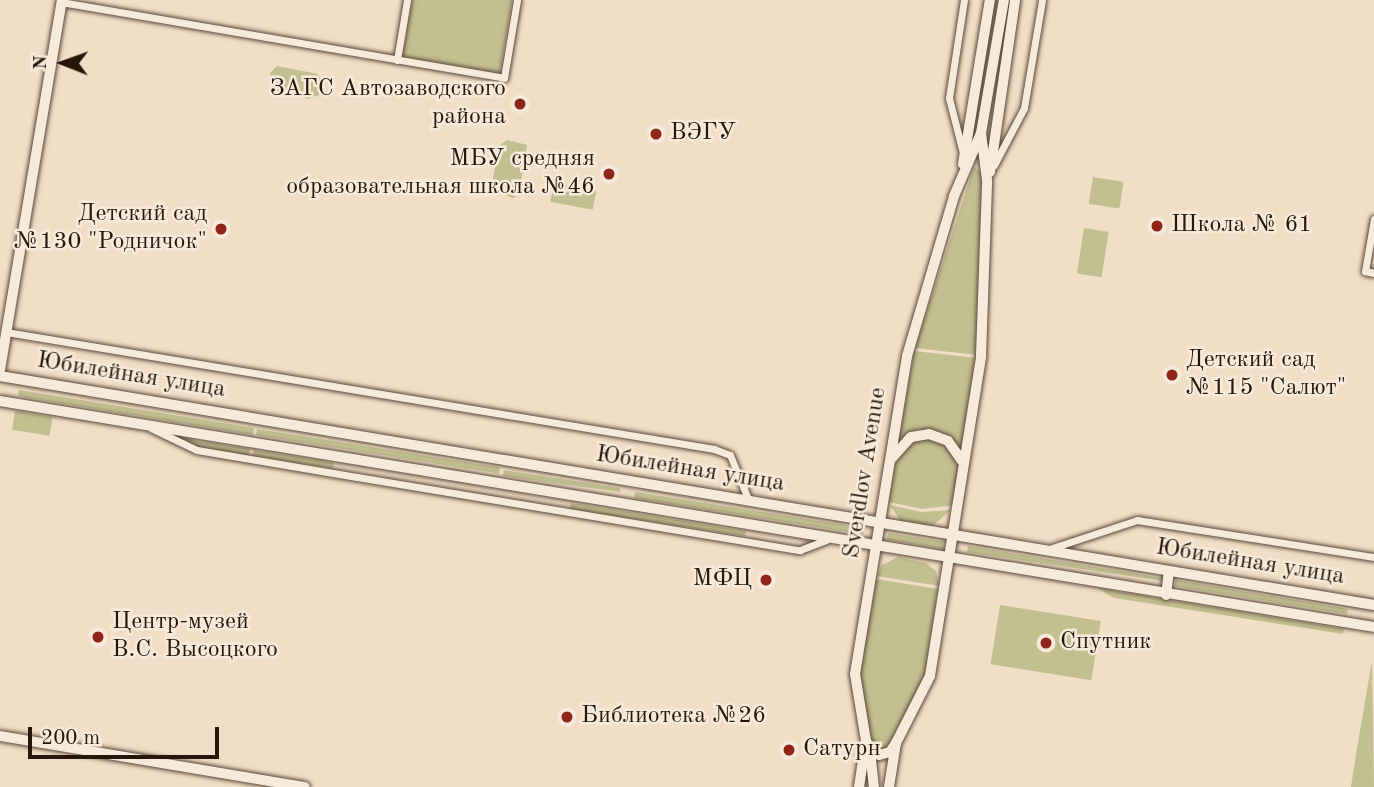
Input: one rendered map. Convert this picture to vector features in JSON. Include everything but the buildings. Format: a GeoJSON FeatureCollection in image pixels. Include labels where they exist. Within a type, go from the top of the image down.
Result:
{"type":"FeatureCollection","features":[{"type":"Feature","properties":{"kind":"main road","name":"Sverdlov Avenue"},"geometry":{"type":"LineString","coordinates":[[874,783],[855,674],[907,356],[962,172],[990,0]]}},
{"type":"Feature","properties":{"kind":"main road","name":"Sverdlov Avenue"},"geometry":{"type":"LineString","coordinates":[[962,172],[981,132],[1004,0]]}},
{"type":"Feature","properties":{"kind":"main road","name":"Sverdlov Avenue"},"geometry":{"type":"LineString","coordinates":[[874,783],[927,686],[981,356],[988,175],[1015,0]]}},
{"type":"Feature","properties":{"kind":"main road"},"geometry":{"type":"LineString","coordinates":[[0,373],[62,1]]}},
{"type":"Feature","properties":{"kind":"main road","name":"Sverdlov Avenue"},"geometry":{"type":"LineString","coordinates":[[981,132],[988,175]]}},
{"type":"Feature","properties":{"kind":"main road"},"geometry":{"type":"LineString","coordinates":[[962,172],[977,165],[988,175]]}},
{"type":"Feature","properties":{"kind":"main road","name":"Юбилейная улица"},"geometry":{"type":"LineString","coordinates":[[0,373],[950,536],[1374,605]]}},
{"type":"Feature","properties":{"kind":"main road","name":"Юбилейная улица"},"geometry":{"type":"LineString","coordinates":[[0,401],[826,540],[1374,627]]}},
{"type":"Feature","properties":{"kind":"main road"},"geometry":{"type":"LineString","coordinates":[[889,462],[903,442],[929,434],[955,447],[962,469]]}},
{"type":"Feature","properties":{"kind":"main road"},"geometry":{"type":"LineString","coordinates":[[1167,594],[1169,572]]}},
{"type":"Feature","properties":{"kind":"main road"},"geometry":{"type":"LineString","coordinates":[[0,736],[305,787]]}},
{"type":"Feature","properties":{"kind":"main road","name":"Sverdlov Avenue"},"geometry":{"type":"LineString","coordinates":[[859,787],[868,746]]}},
{"type":"Feature","properties":{"kind":"main road"},"geometry":{"type":"LineString","coordinates":[[868,746],[879,755],[893,748]]}},
{"type":"Feature","properties":{"kind":"main road","name":"Sverdlov Avenue"},"geometry":{"type":"LineString","coordinates":[[889,787],[893,748]]}},
{"type":"Feature","properties":{"kind":"street"},"geometry":{"type":"LineString","coordinates":[[397,60],[407,0]]}},
{"type":"Feature","properties":{"kind":"street"},"geometry":{"type":"LineString","coordinates":[[62,1],[504,78],[517,0]]}},
{"type":"Feature","properties":{"kind":"street"},"geometry":{"type":"LineString","coordinates":[[964,0],[949,98],[964,158]]}},
{"type":"Feature","properties":{"kind":"street"},"geometry":{"type":"LineString","coordinates":[[988,175],[1024,108],[1042,0]]}},
{"type":"Feature","properties":{"kind":"street"},"geometry":{"type":"LineString","coordinates":[[1374,219],[1365,271],[1374,273]]}},
{"type":"Feature","properties":{"kind":"street"},"geometry":{"type":"LineString","coordinates":[[6,332],[715,449],[730,455],[749,501]]}},
{"type":"Feature","properties":{"kind":"street"},"geometry":{"type":"LineString","coordinates":[[141,423],[197,450],[800,550],[826,540]]}},
{"type":"Feature","properties":{"kind":"street"},"geometry":{"type":"LineString","coordinates":[[1043,551],[1137,520],[1374,558]]}},
{"type":"Feature","properties":{"kind":"shaded area"},"geometry":{"type":"Polygon","coordinates":[[[412,0],[512,0],[500,74],[402,57],[412,0]]]}},
{"type":"Feature","properties":{"kind":"shaded area"},"geometry":{"type":"Polygon","coordinates":[[[994,0],[998,0],[973,136],[972,133],[994,0]]]}},
{"type":"Feature","properties":{"kind":"shaded area"},"geometry":{"type":"Polygon","coordinates":[[[277,66],[318,74],[323,83],[319,95],[309,99],[271,91],[270,73],[277,66]]]}},
{"type":"Feature","properties":{"kind":"shaded area"},"geometry":{"type":"Polygon","coordinates":[[[507,140],[527,145],[519,194],[513,198],[491,189],[499,146],[507,140]]]}},
{"type":"Feature","properties":{"kind":"shaded area"},"geometry":{"type":"Polygon","coordinates":[[[974,167],[984,174],[977,355],[915,348],[974,167]]]}},
{"type":"Feature","properties":{"kind":"shaded area"},"geometry":{"type":"Polygon","coordinates":[[[1093,177],[1124,182],[1119,209],[1089,204],[1093,177]]]}},
{"type":"Feature","properties":{"kind":"shaded area"},"geometry":{"type":"Polygon","coordinates":[[[554,183],[596,191],[593,210],[550,202],[554,183]]]}},
{"type":"Feature","properties":{"kind":"shaded area"},"geometry":{"type":"Polygon","coordinates":[[[1084,228],[1109,232],[1101,277],[1077,273],[1084,228]]]}},
{"type":"Feature","properties":{"kind":"shaded area"},"geometry":{"type":"Polygon","coordinates":[[[914,351],[977,358],[963,451],[949,436],[933,430],[916,430],[899,439],[914,351]]]}},
{"type":"Feature","properties":{"kind":"shaded area"},"geometry":{"type":"Polygon","coordinates":[[[19,390],[254,428],[253,435],[18,396],[19,390]]]}},
{"type":"Feature","properties":{"kind":"shaded area"},"geometry":{"type":"Polygon","coordinates":[[[15,411],[53,417],[50,436],[12,430],[15,411]]]}},
{"type":"Feature","properties":{"kind":"shaded area"},"geometry":{"type":"Polygon","coordinates":[[[257,429],[500,467],[499,473],[256,435],[257,429]]]}},
{"type":"Feature","properties":{"kind":"shaded area"},"geometry":{"type":"Polygon","coordinates":[[[174,437],[250,449],[249,456],[198,447],[174,437]]]}},
{"type":"Feature","properties":{"kind":"shaded area"},"geometry":{"type":"Polygon","coordinates":[[[928,438],[948,445],[959,464],[954,505],[923,509],[889,502],[896,460],[909,444],[928,438]]]}},
{"type":"Feature","properties":{"kind":"shaded area"},"geometry":{"type":"Polygon","coordinates":[[[254,450],[334,463],[333,469],[253,456],[254,450]]]}},
{"type":"Feature","properties":{"kind":"shaded area"},"geometry":{"type":"Polygon","coordinates":[[[504,470],[619,488],[621,492],[503,476],[504,470]]]}},
{"type":"Feature","properties":{"kind":"shaded area"},"geometry":{"type":"Polygon","coordinates":[[[635,492],[864,528],[863,534],[634,498],[635,492]]]}},
{"type":"Feature","properties":{"kind":"shaded area"},"geometry":{"type":"Polygon","coordinates":[[[571,503],[746,531],[745,536],[570,509],[571,503]]]}},
{"type":"Feature","properties":{"kind":"shaded area"},"geometry":{"type":"Polygon","coordinates":[[[890,505],[921,512],[951,510],[932,526],[901,522],[890,505]]]}},
{"type":"Feature","properties":{"kind":"shaded area"},"geometry":{"type":"Polygon","coordinates":[[[888,533],[943,542],[942,549],[887,540],[888,533]]]}},
{"type":"Feature","properties":{"kind":"shaded area"},"geometry":{"type":"Polygon","coordinates":[[[968,546],[1162,578],[1163,581],[967,552],[968,546]]]}},
{"type":"Feature","properties":{"kind":"shaded area"},"geometry":{"type":"Polygon","coordinates":[[[898,557],[926,563],[936,571],[939,586],[877,576],[882,565],[898,557]]]}},
{"type":"Feature","properties":{"kind":"shaded area"},"geometry":{"type":"Polygon","coordinates":[[[876,579],[938,589],[924,680],[885,751],[873,749],[859,679],[876,579]]]}},
{"type":"Feature","properties":{"kind":"shaded area"},"geometry":{"type":"Polygon","coordinates":[[[1176,580],[1348,609],[1347,614],[1175,586],[1176,580]]]}},
{"type":"Feature","properties":{"kind":"shaded area"},"geometry":{"type":"Polygon","coordinates":[[[1097,588],[1344,629],[1343,634],[1114,598],[1097,588]]]}},
{"type":"Feature","properties":{"kind":"shaded area","name":"Спутник"},"geometry":{"type":"Polygon","coordinates":[[[1000,605],[1101,621],[1091,680],[991,664],[1000,605]]]}},
{"type":"Feature","properties":{"kind":"shaded area"},"geometry":{"type":"Polygon","coordinates":[[[1372,661],[1374,787],[1351,787],[1356,754],[1372,661]]]}},
{"type":"Feature","properties":{"kind":"place","name":"ЗАГС Автозаводского района"},"geometry":{"type":"Point","coordinates":[520,104]}},
{"type":"Feature","properties":{"kind":"place","name":"ВЭГУ"},"geometry":{"type":"Point","coordinates":[656,134]}},
{"type":"Feature","properties":{"kind":"place","name":"МБУ средняя образовательная школа №46"},"geometry":{"type":"Point","coordinates":[609,174]}},
{"type":"Feature","properties":{"kind":"place","name":"Школа № 61"},"geometry":{"type":"Point","coordinates":[1157,226]}},
{"type":"Feature","properties":{"kind":"place","name":"Детский сад №130 \"Родничок\""},"geometry":{"type":"Point","coordinates":[221,229]}},
{"type":"Feature","properties":{"kind":"place","name":"Детский сад №115 \"Салют\""},"geometry":{"type":"Point","coordinates":[1172,375]}},
{"type":"Feature","properties":{"kind":"place","name":"МФЦ"},"geometry":{"type":"Point","coordinates":[766,580]}},
{"type":"Feature","properties":{"kind":"place","name":"Центр-музей В.С. Высоцкого"},"geometry":{"type":"Point","coordinates":[98,637]}},
{"type":"Feature","properties":{"kind":"place","name":"Спутник"},"geometry":{"type":"Point","coordinates":[1046,643]}},
{"type":"Feature","properties":{"kind":"place","name":"Библиотека №26"},"geometry":{"type":"Point","coordinates":[567,717]}},
{"type":"Feature","properties":{"kind":"place","name":"Сатурн"},"geometry":{"type":"Point","coordinates":[789,750]}}]}
